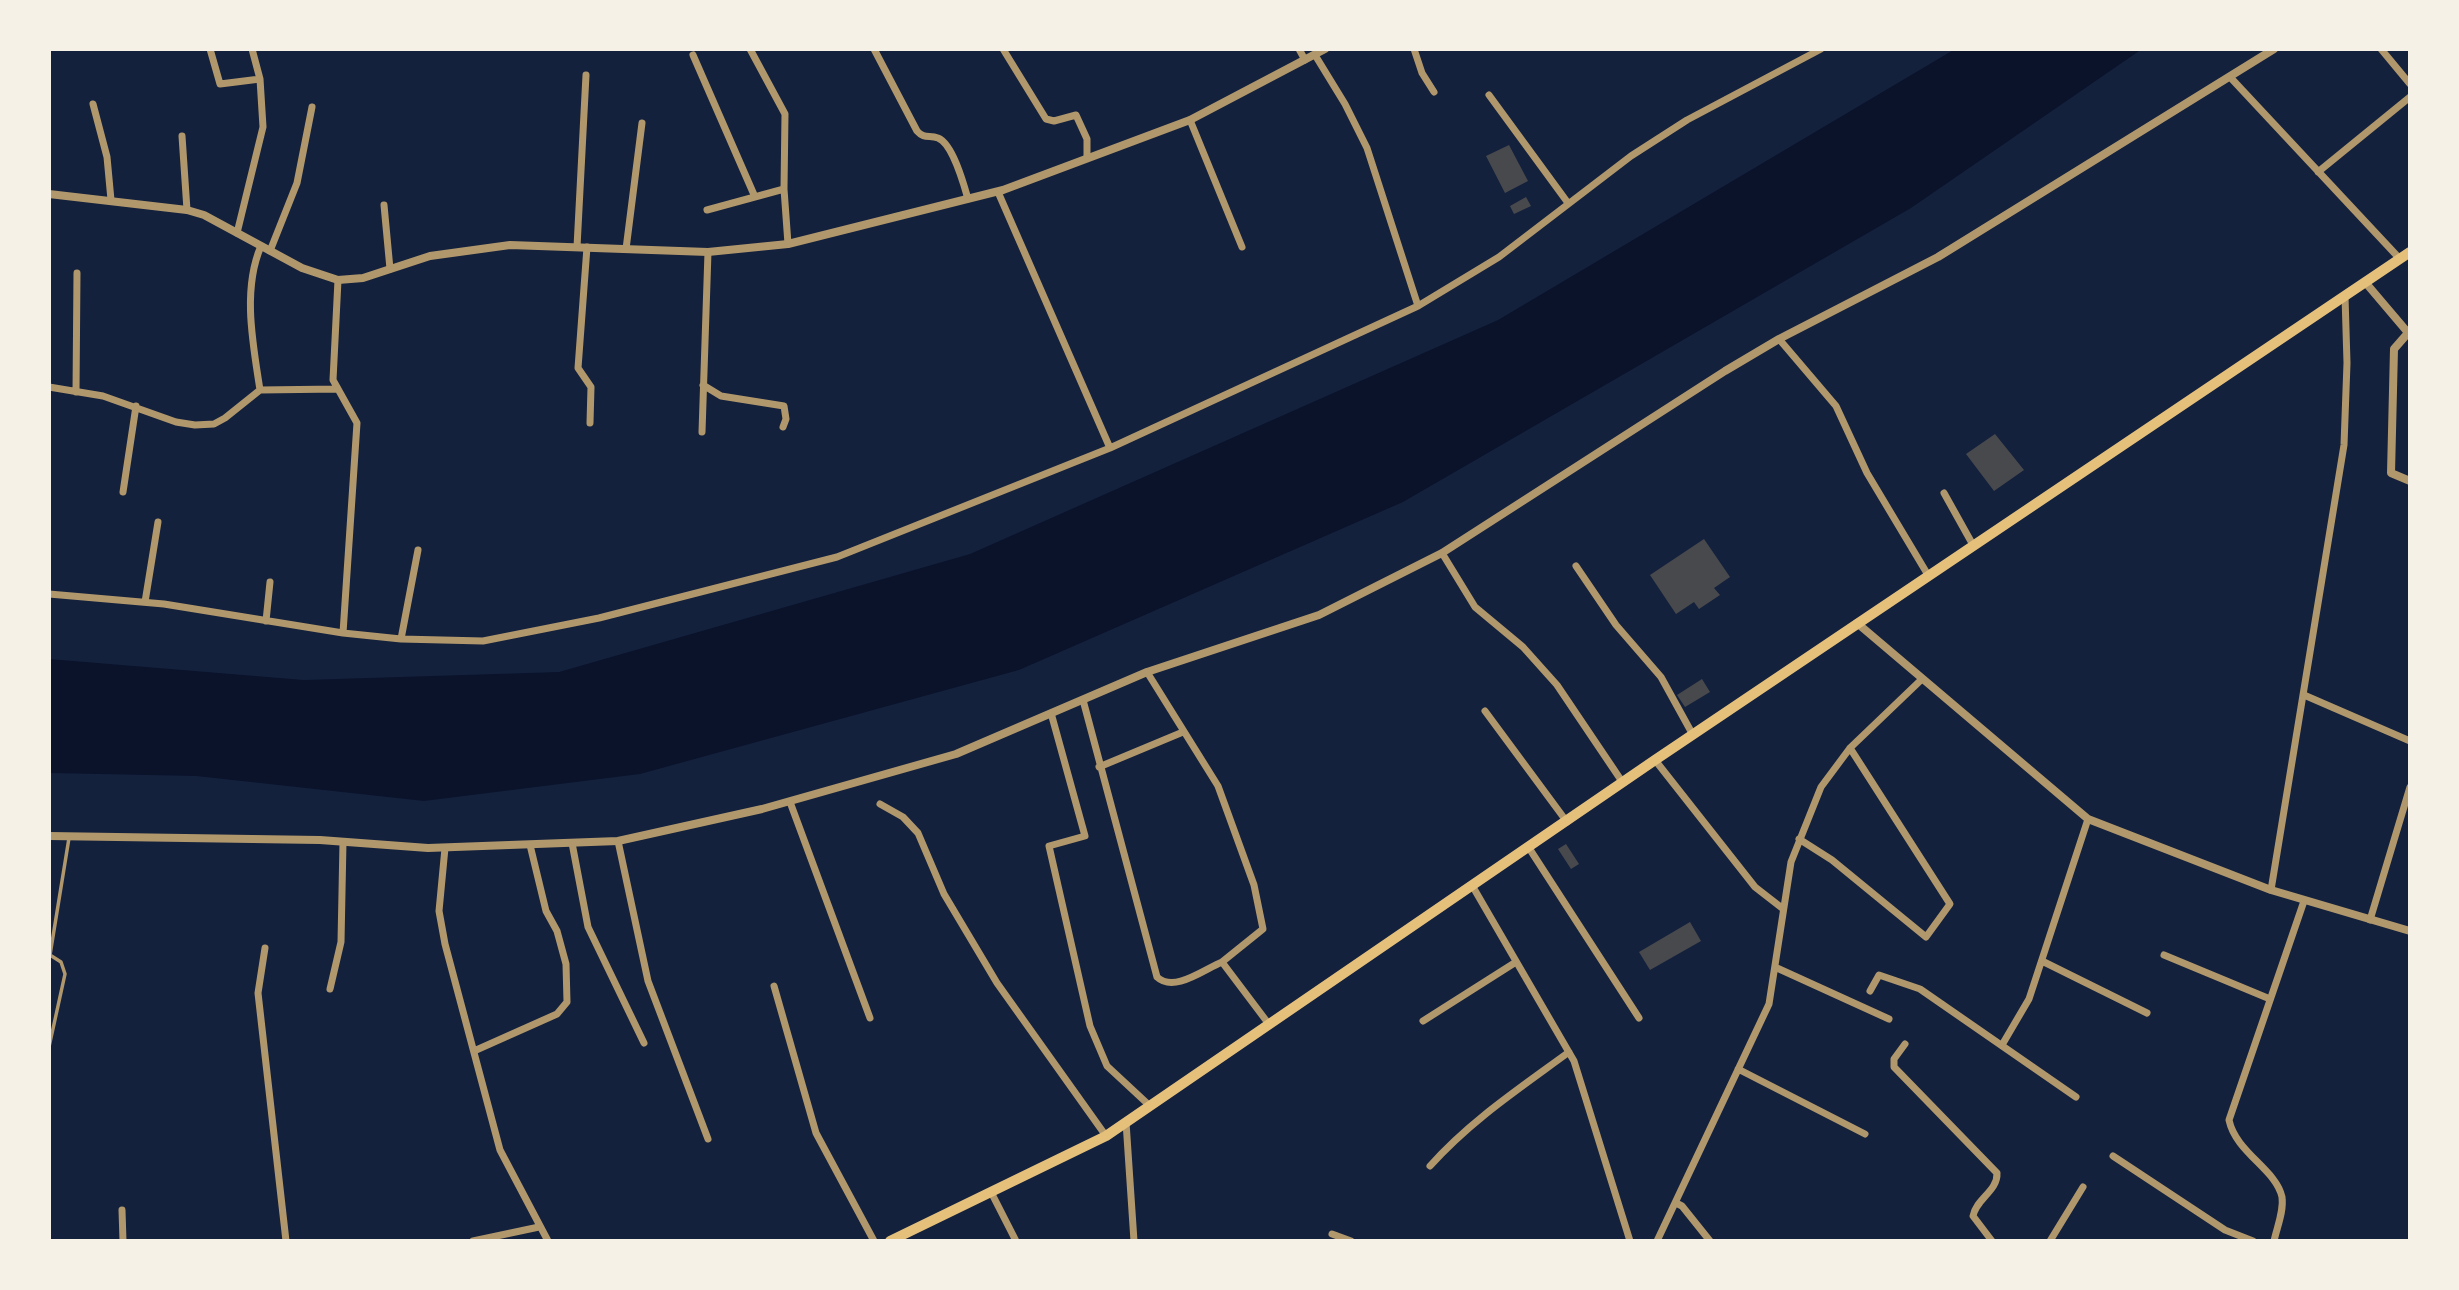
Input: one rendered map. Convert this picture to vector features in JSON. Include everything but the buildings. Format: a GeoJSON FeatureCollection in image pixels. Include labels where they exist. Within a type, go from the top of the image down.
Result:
{"type":"FeatureCollection","features":[{"type":"Feature","properties":{"kind":"main road"},"geometry":{"type":"LineString","coordinates":[[890,1241],[1106,1136],[1857,623],[2410,252]]}},
{"type":"Feature","properties":{"kind":"street"},"geometry":{"type":"LineString","coordinates":[[210,49],[220,84],[260,79]]}},
{"type":"Feature","properties":{"kind":"street"},"geometry":{"type":"LineString","coordinates":[[237,233],[263,127],[260,79],[252,49]]}},
{"type":"Feature","properties":{"kind":"street"},"geometry":{"type":"LineString","coordinates":[[750,49],[785,114],[784,189],[788,244]]}},
{"type":"Feature","properties":{"kind":"street"},"geometry":{"type":"LineString","coordinates":[[874,49],[917,131],[922,136],[940,139],[946,146],[962,177],[968,200]]}},
{"type":"Feature","properties":{"kind":"street"},"geometry":{"type":"LineString","coordinates":[[1003,49],[1046,120],[1054,121],[1076,115],[1087,139],[1087,158]]}},
{"type":"Feature","properties":{"kind":"street"},"geometry":{"type":"LineString","coordinates":[[1299,49],[1305,60]]}},
{"type":"Feature","properties":{"kind":"street"},"geometry":{"type":"LineString","coordinates":[[49,194],[187,210],[302,268],[338,280],[363,278],[430,256],[510,245],[708,251],[788,244],[998,192],[1190,120],[1325,49]]}},
{"type":"Feature","properties":{"kind":"street"},"geometry":{"type":"LineString","coordinates":[[1415,49],[1422,74],[1434,92]]}},
{"type":"Feature","properties":{"kind":"street"},"geometry":{"type":"LineString","coordinates":[[49,594],[145,602],[343,633],[401,639],[483,641],[599,618],[837,556],[1110,448],[1418,306],[1499,257],[1631,156],[1687,120],[1821,49]]}},
{"type":"Feature","properties":{"kind":"street"},"geometry":{"type":"LineString","coordinates":[[49,836],[343,842],[445,848],[618,841],[790,802],[956,754],[1147,672],[1319,615],[1442,553],[1779,339],[1938,257],[2274,49]]}},
{"type":"Feature","properties":{"kind":"street"},"geometry":{"type":"LineString","coordinates":[[2381,49],[2410,84]]}},
{"type":"Feature","properties":{"kind":"street"},"geometry":{"type":"LineString","coordinates":[[693,55],[755,197]]}},
{"type":"Feature","properties":{"kind":"street"},"geometry":{"type":"LineString","coordinates":[[1315,55],[1345,104],[1367,148],[1418,306]]}},
{"type":"Feature","properties":{"kind":"street"},"geometry":{"type":"LineString","coordinates":[[577,247],[586,75]]}},
{"type":"Feature","properties":{"kind":"street"},"geometry":{"type":"LineString","coordinates":[[2230,77],[2400,259]]}},
{"type":"Feature","properties":{"kind":"street"},"geometry":{"type":"LineString","coordinates":[[1489,95],[1568,203]]}},
{"type":"Feature","properties":{"kind":"street"},"geometry":{"type":"LineString","coordinates":[[2318,172],[2410,97]]}},
{"type":"Feature","properties":{"kind":"street"},"geometry":{"type":"LineString","coordinates":[[93,103],[107,157],[111,200]]}},
{"type":"Feature","properties":{"kind":"street"},"geometry":{"type":"LineString","coordinates":[[270,251],[297,183],[312,107]]}},
{"type":"Feature","properties":{"kind":"street"},"geometry":{"type":"LineString","coordinates":[[1190,120],[1242,247]]}},
{"type":"Feature","properties":{"kind":"street"},"geometry":{"type":"LineString","coordinates":[[626,248],[642,123]]}},
{"type":"Feature","properties":{"kind":"street"},"geometry":{"type":"LineString","coordinates":[[182,136],[187,210]]}},
{"type":"Feature","properties":{"kind":"street"},"geometry":{"type":"LineString","coordinates":[[707,210],[784,189]]}},
{"type":"Feature","properties":{"kind":"street"},"geometry":{"type":"LineString","coordinates":[[998,192],[1110,448]]}},
{"type":"Feature","properties":{"kind":"street"},"geometry":{"type":"LineString","coordinates":[[384,205],[390,269]]}},
{"type":"Feature","properties":{"kind":"street"},"geometry":{"type":"LineString","coordinates":[[260,390],[250,286],[261,246]]}},
{"type":"Feature","properties":{"kind":"street"},"geometry":{"type":"LineString","coordinates":[[587,247],[578,368],[591,387],[590,423]]}},
{"type":"Feature","properties":{"kind":"street"},"geometry":{"type":"LineString","coordinates":[[702,432],[708,251]]}},
{"type":"Feature","properties":{"kind":"street"},"geometry":{"type":"LineString","coordinates":[[76,392],[77,273]]}},
{"type":"Feature","properties":{"kind":"street"},"geometry":{"type":"LineString","coordinates":[[338,280],[332,367],[338,389],[357,423],[343,633]]}},
{"type":"Feature","properties":{"kind":"street"},"geometry":{"type":"LineString","coordinates":[[2365,282],[2409,334],[2394,349],[2391,473],[2410,481]]}},
{"type":"Feature","properties":{"kind":"street"},"geometry":{"type":"LineString","coordinates":[[2271,890],[2344,445],[2347,363],[2345,296]]}},
{"type":"Feature","properties":{"kind":"street"},"geometry":{"type":"LineString","coordinates":[[1779,339],[1836,406],[1867,473],[1928,575]]}},
{"type":"Feature","properties":{"kind":"street"},"geometry":{"type":"LineString","coordinates":[[703,385],[720,396],[784,406],[786,418],[783,427]]}},
{"type":"Feature","properties":{"kind":"street"},"geometry":{"type":"LineString","coordinates":[[49,387],[136,406],[176,422],[214,424],[260,390],[338,389]]}},
{"type":"Feature","properties":{"kind":"street"},"geometry":{"type":"LineString","coordinates":[[123,492],[136,406]]}},
{"type":"Feature","properties":{"kind":"street"},"geometry":{"type":"LineString","coordinates":[[1944,494],[1973,545]]}},
{"type":"Feature","properties":{"kind":"street"},"geometry":{"type":"LineString","coordinates":[[145,602],[158,522]]}},
{"type":"Feature","properties":{"kind":"street"},"geometry":{"type":"LineString","coordinates":[[401,639],[418,550]]}},
{"type":"Feature","properties":{"kind":"street"},"geometry":{"type":"LineString","coordinates":[[1442,553],[1475,607],[1523,647],[1557,685],[1623,783]]}},
{"type":"Feature","properties":{"kind":"street"},"geometry":{"type":"LineString","coordinates":[[1576,566],[1616,625],[1661,677],[1693,735]]}},
{"type":"Feature","properties":{"kind":"street"},"geometry":{"type":"LineString","coordinates":[[266,621],[270,582]]}},
{"type":"Feature","properties":{"kind":"street"},"geometry":{"type":"LineString","coordinates":[[1857,623],[2088,819],[2271,890],[2410,931]]}},
{"type":"Feature","properties":{"kind":"street"},"geometry":{"type":"LineString","coordinates":[[1083,700],[1157,977],[1163,984],[1173,984],[1222,962],[1263,929],[1254,885],[1218,786],[1147,672]]}},
{"type":"Feature","properties":{"kind":"street"},"geometry":{"type":"LineString","coordinates":[[1657,1241],[1769,1004],[1777,968],[1782,908],[1791,862],[1821,787],[1850,748],[1921,680]]}},
{"type":"Feature","properties":{"kind":"street"},"geometry":{"type":"LineString","coordinates":[[2304,695],[2410,741]]}},
{"type":"Feature","properties":{"kind":"street"},"geometry":{"type":"LineString","coordinates":[[1485,712],[1567,822]]}},
{"type":"Feature","properties":{"kind":"street"},"geometry":{"type":"LineString","coordinates":[[1051,713],[1085,836],[1049,846],[1090,1026],[1107,1066],[1150,1105]]}},
{"type":"Feature","properties":{"kind":"street"},"geometry":{"type":"LineString","coordinates":[[1100,767],[1184,732]]}},
{"type":"Feature","properties":{"kind":"street"},"geometry":{"type":"LineString","coordinates":[[1799,839],[1832,860],[1926,937],[1950,904],[1850,748]]}},
{"type":"Feature","properties":{"kind":"street"},"geometry":{"type":"LineString","coordinates":[[1655,760],[1755,887],[1782,908]]}},
{"type":"Feature","properties":{"kind":"street"},"geometry":{"type":"LineString","coordinates":[[2370,919],[2410,787]]}},
{"type":"Feature","properties":{"kind":"street"},"geometry":{"type":"LineString","coordinates":[[790,802],[870,1018]]}},
{"type":"Feature","properties":{"kind":"street"},"geometry":{"type":"LineString","coordinates":[[880,804],[904,817],[918,833],[944,894],[997,983],[1106,1136]]}},
{"type":"Feature","properties":{"kind":"street"},"geometry":{"type":"LineString","coordinates":[[2002,1045],[2029,999],[2088,819]]}},
{"type":"Feature","properties":{"kind":"street"},"geometry":{"type":"LineString","coordinates":[[618,841],[648,981],[708,1139]]}},
{"type":"Feature","properties":{"kind":"street"},"geometry":{"type":"LineString","coordinates":[[330,989],[341,942],[343,842]]}},
{"type":"Feature","properties":{"kind":"street"},"geometry":{"type":"LineString","coordinates":[[572,843],[588,927],[644,1043]]}},
{"type":"Feature","properties":{"kind":"street"},"geometry":{"type":"LineString","coordinates":[[474,1051],[516,1030],[551,1017],[567,1002],[566,964],[557,931],[546,911],[530,845]]}},
{"type":"Feature","properties":{"kind":"street"},"geometry":{"type":"LineString","coordinates":[[445,848],[439,911],[474,1051],[500,1150],[548,1241]]}},
{"type":"Feature","properties":{"kind":"street"},"geometry":{"type":"LineString","coordinates":[[1529,848],[1639,1018]]}},
{"type":"Feature","properties":{"kind":"street"},"geometry":{"type":"LineString","coordinates":[[1473,887],[1569,1052],[1630,1241]]}},
{"type":"Feature","properties":{"kind":"street"},"geometry":{"type":"LineString","coordinates":[[2274,1241],[2282,1211],[2278,1188],[2239,1144],[2232,1133],[2229,1120],[2304,901]]}},
{"type":"Feature","properties":{"kind":"street"},"geometry":{"type":"LineString","coordinates":[[265,948],[258,993],[286,1241]]}},
{"type":"Feature","properties":{"kind":"street"},"geometry":{"type":"LineString","coordinates":[[2164,955],[2270,999]]}},
{"type":"Feature","properties":{"kind":"street"},"geometry":{"type":"LineString","coordinates":[[2042,961],[2147,1013]]}},
{"type":"Feature","properties":{"kind":"street"},"geometry":{"type":"LineString","coordinates":[[1222,962],[1268,1023]]}},
{"type":"Feature","properties":{"kind":"street"},"geometry":{"type":"LineString","coordinates":[[1423,1021],[1516,962]]}},
{"type":"Feature","properties":{"kind":"street"},"geometry":{"type":"LineString","coordinates":[[1777,968],[1889,1019]]}},
{"type":"Feature","properties":{"kind":"street"},"geometry":{"type":"LineString","coordinates":[[1870,991],[1879,975],[1914,986],[2076,1097]]}},
{"type":"Feature","properties":{"kind":"street"},"geometry":{"type":"LineString","coordinates":[[774,986],[816,1133],[874,1241]]}},
{"type":"Feature","properties":{"kind":"street"},"geometry":{"type":"LineString","coordinates":[[1905,1044],[1894,1059],[1894,1067],[1997,1173],[1996,1182],[1974,1210],[1973,1216],[1992,1241]]}},
{"type":"Feature","properties":{"kind":"street"},"geometry":{"type":"LineString","coordinates":[[1430,1166],[1462,1133],[1569,1052]]}},
{"type":"Feature","properties":{"kind":"street"},"geometry":{"type":"LineString","coordinates":[[1738,1069],[1865,1134]]}},
{"type":"Feature","properties":{"kind":"street"},"geometry":{"type":"LineString","coordinates":[[1126,1122],[1134,1241]]}},
{"type":"Feature","properties":{"kind":"street"},"geometry":{"type":"LineString","coordinates":[[2113,1156],[2225,1230],[2253,1241]]}},
{"type":"Feature","properties":{"kind":"street"},"geometry":{"type":"LineString","coordinates":[[2050,1241],[2083,1187]]}},
{"type":"Feature","properties":{"kind":"street"},"geometry":{"type":"LineString","coordinates":[[991,1192],[1016,1241]]}},
{"type":"Feature","properties":{"kind":"street"},"geometry":{"type":"LineString","coordinates":[[1676,1203],[1682,1206],[1710,1241]]}},
{"type":"Feature","properties":{"kind":"street"},"geometry":{"type":"LineString","coordinates":[[122,1210],[123,1241]]}},
{"type":"Feature","properties":{"kind":"street"},"geometry":{"type":"LineString","coordinates":[[473,1241],[539,1227]]}},
{"type":"Feature","properties":{"kind":"street"},"geometry":{"type":"LineString","coordinates":[[1332,1234],[1351,1241]]}},
{"type":"Feature","properties":{"kind":"lane"},"geometry":{"type":"LineString","coordinates":[[49,1047],[65,974],[61,962],[50,955],[69,838]]}},
{"type":"Feature","properties":{"kind":"water"},"geometry":{"type":"Polygon","coordinates":[[[1955,49],[2142,49],[1911,208],[1403,502],[1019,670],[640,774],[424,801],[196,776],[49,773],[49,659],[304,680],[559,672],[970,554],[1498,320],[1955,49]]]}}]}
